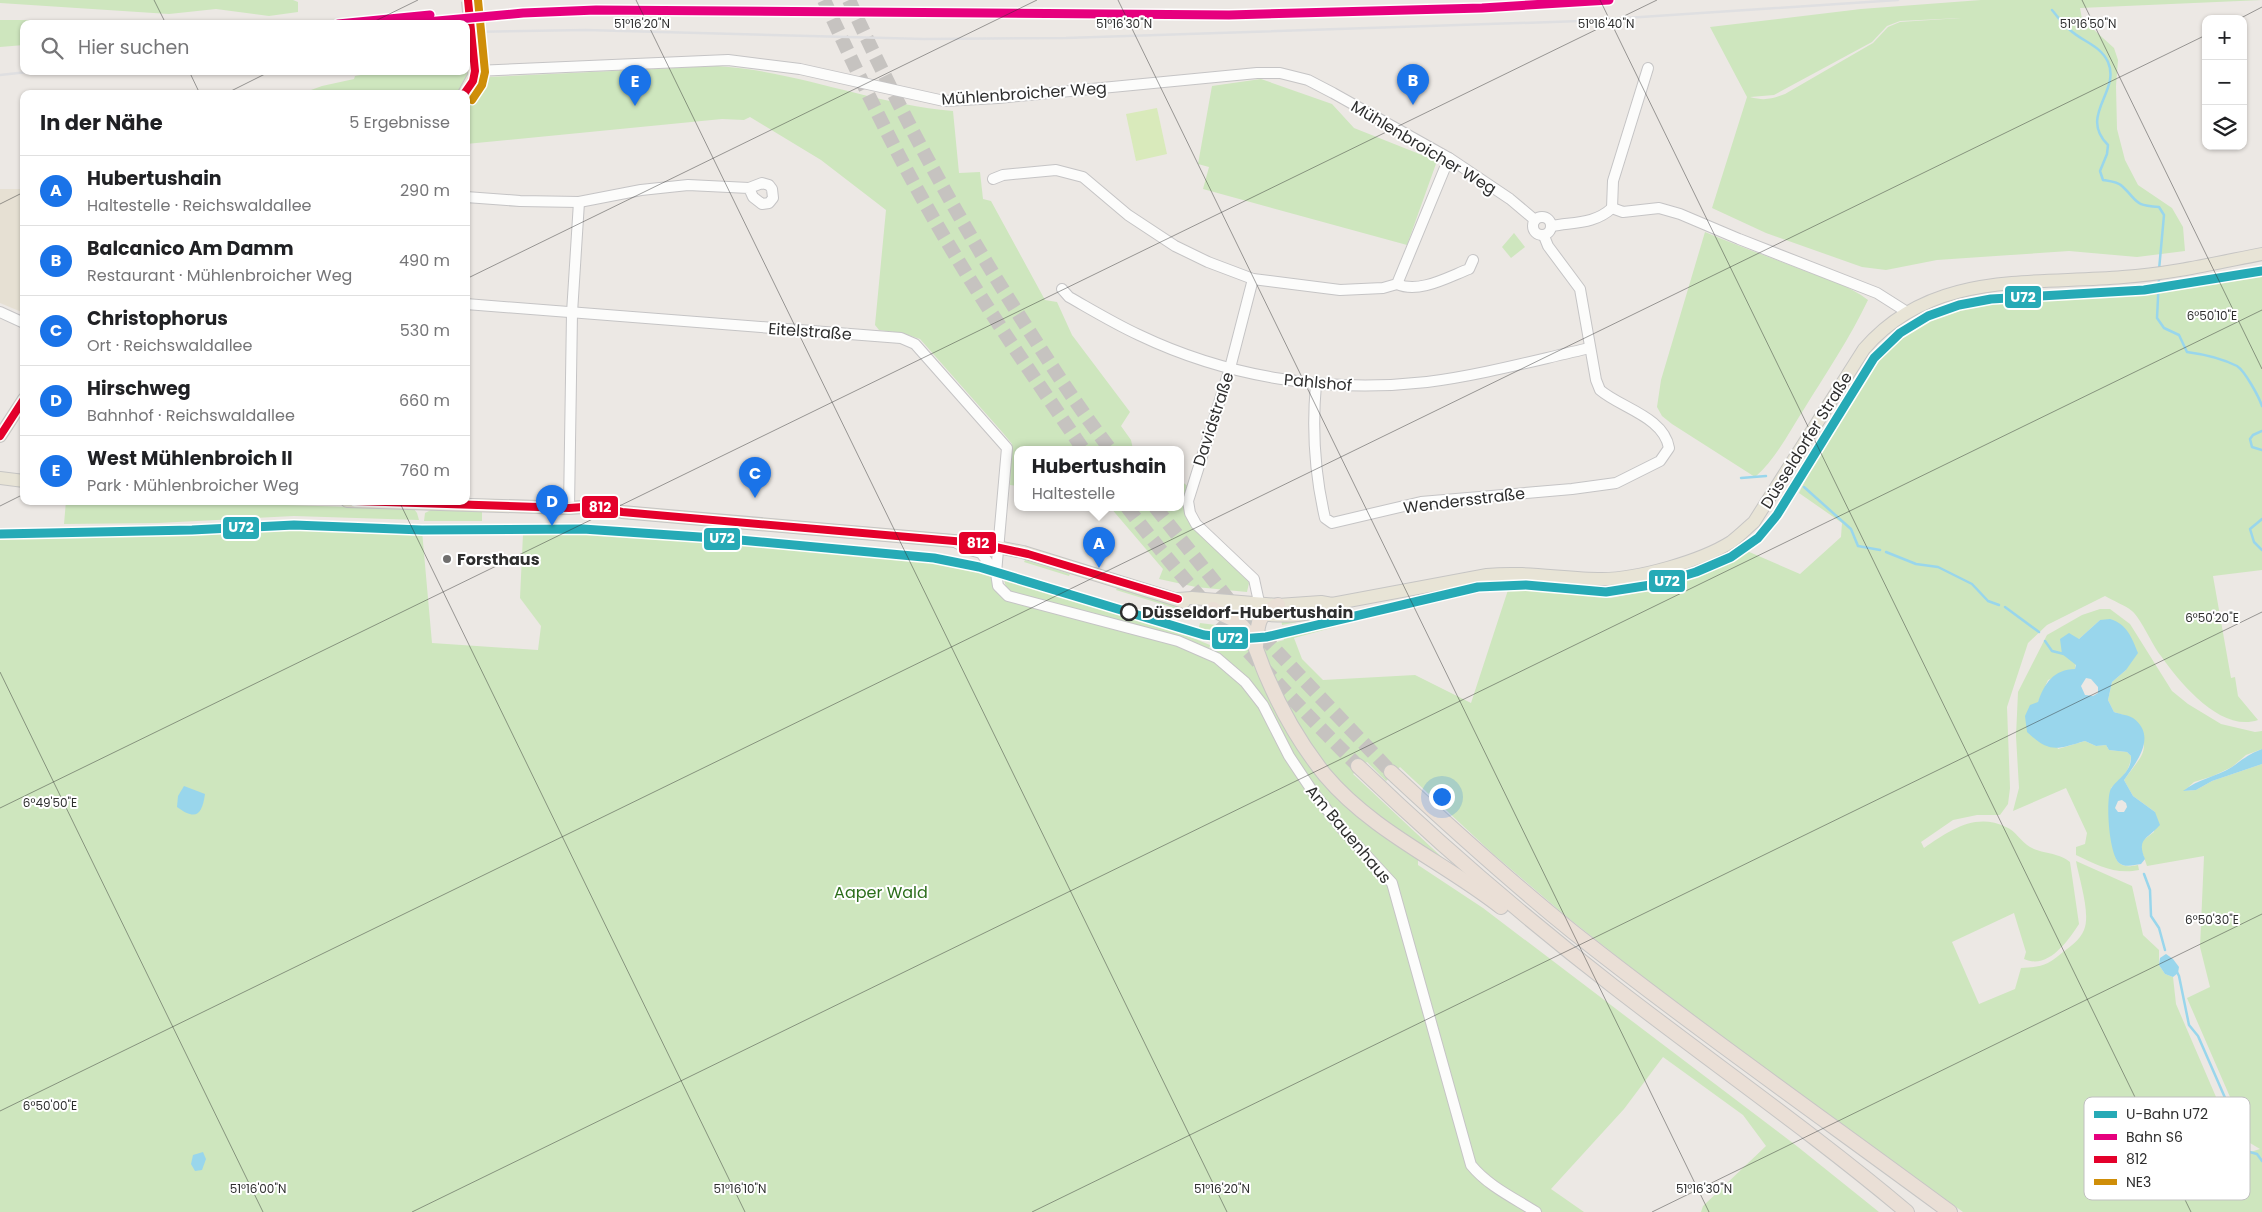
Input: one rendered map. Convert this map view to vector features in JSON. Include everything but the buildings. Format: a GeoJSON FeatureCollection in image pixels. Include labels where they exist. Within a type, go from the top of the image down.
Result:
{"type":"FeatureCollection","features":[{"type":"Feature","properties":{"kind":"highway"},"geometry":{"type":"LineString","coordinates":[[1256,646],[1261,608],[1278,605]]}},
{"type":"Feature","properties":{"kind":"highway"},"geometry":{"type":"LineString","coordinates":[[1213,609],[1241,624],[1256,646],[1266,676],[1286,717],[1316,762],[1338,789],[1383,828],[1469,883],[1526,926],[1548,934]]}},
{"type":"Feature","properties":{"kind":"highway"},"geometry":{"type":"LineString","coordinates":[[1358,766],[1452,853],[1548,934],[1837,1154],[1907,1212]]}},
{"type":"Feature","properties":{"kind":"highway"},"geometry":{"type":"LineString","coordinates":[[1391,772],[1513,882],[1574,932],[1731,1052],[1950,1212]]}},
{"type":"Feature","properties":{"kind":"main road"},"geometry":{"type":"LineString","coordinates":[[468,0],[470,20]]}},
{"type":"Feature","properties":{"kind":"main road"},"geometry":{"type":"LineString","coordinates":[[467,90],[473,82],[475,71],[470,22]]}},
{"type":"Feature","properties":{"kind":"main road","name":"Düsseldorfer Straße"},"geometry":{"type":"LineString","coordinates":[[1332,604],[1487,575],[1508,573],[1600,579],[1638,576],[1700,556],[1731,542],[1754,522],[1770,500],[1864,349],[1884,328],[1906,312],[1927,301],[1962,289],[2020,282],[2151,274],[2262,254]]}},
{"type":"Feature","properties":{"kind":"main road"},"geometry":{"type":"LineString","coordinates":[[0,436],[20,405]]}},
{"type":"Feature","properties":{"kind":"main road"},"geometry":{"type":"LineString","coordinates":[[0,478],[20,480]]}},
{"type":"Feature","properties":{"kind":"main road"},"geometry":{"type":"LineString","coordinates":[[470,505],[569,508],[600,514],[622,512],[999,546],[1178,599],[1194,607],[1240,611],[1261,608]]}},
{"type":"Feature","properties":{"kind":"main road"},"geometry":{"type":"LineString","coordinates":[[1178,599],[1192,598],[1300,614],[1322,610],[1332,604]]}},
{"type":"Feature","properties":{"kind":"main road"},"geometry":{"type":"LineString","coordinates":[[1278,605],[1321,602],[1332,604]]}},
{"type":"Feature","properties":{"kind":"street","name":"Mühlenbroicher Weg"},"geometry":{"type":"LineString","coordinates":[[475,71],[728,60],[800,69],[944,101],[998,98],[1280,72],[1308,80],[1449,158],[1510,199],[1536,220]]}},
{"type":"Feature","properties":{"kind":"street"},"geometry":{"type":"LineString","coordinates":[[1552,226],[1592,220],[1604,216],[1612,208],[1612,181],[1648,68]]}},
{"type":"Feature","properties":{"kind":"street"},"geometry":{"type":"LineString","coordinates":[[1397,284],[1449,158]]}},
{"type":"Feature","properties":{"kind":"street"},"geometry":{"type":"LineString","coordinates":[[993,179],[1003,174],[1056,170],[1083,177],[1128,215],[1175,246],[1208,262],[1253,279],[1340,290],[1383,288],[1397,284],[1405,288],[1419,287],[1469,269],[1474,260]]}},
{"type":"Feature","properties":{"kind":"street"},"geometry":{"type":"LineString","coordinates":[[470,197],[520,201],[579,202],[641,190],[688,185],[749,188]]}},
{"type":"Feature","properties":{"kind":"street"},"geometry":{"type":"LineString","coordinates":[[569,508],[572,313],[579,202]]}},
{"type":"Feature","properties":{"kind":"street"},"geometry":{"type":"LineString","coordinates":[[1612,208],[1623,212],[1659,208],[1680,214],[1877,293],[1906,312]]}},
{"type":"Feature","properties":{"kind":"street"},"geometry":{"type":"LineString","coordinates":[[1544,217],[1550,220],[1552,226],[1550,232],[1544,236],[1534,232],[1533,225],[1536,220],[1544,217]]}},
{"type":"Feature","properties":{"kind":"street"},"geometry":{"type":"LineString","coordinates":[[1544,236],[1548,246],[1580,289],[1590,348]]}},
{"type":"Feature","properties":{"kind":"street","name":"Davidstraße"},"geometry":{"type":"LineString","coordinates":[[1253,279],[1230,368],[1194,480],[1188,508],[1192,518],[1201,529],[1254,579],[1261,608]]}},
{"type":"Feature","properties":{"kind":"street","name":"Pahlshof"},"geometry":{"type":"LineString","coordinates":[[1062,289],[1069,298],[1163,346],[1258,376],[1316,384],[1364,386],[1428,382],[1464,376],[1590,348]]}},
{"type":"Feature","properties":{"kind":"street","name":"Eitelstraße"},"geometry":{"type":"LineString","coordinates":[[470,304],[910,340],[1007,448],[999,546]]}},
{"type":"Feature","properties":{"kind":"street"},"geometry":{"type":"LineString","coordinates":[[0,312],[20,321]]}},
{"type":"Feature","properties":{"kind":"street","name":"Wendersstraße"},"geometry":{"type":"LineString","coordinates":[[1316,384],[1315,433],[1318,477],[1325,518],[1332,523],[1421,502],[1572,489],[1616,483],[1660,461],[1669,448],[1667,439],[1659,427],[1600,390],[1596,380],[1590,348]]}},
{"type":"Feature","properties":{"kind":"street","name":"Am Bauenhaus"},"geometry":{"type":"LineString","coordinates":[[954,542],[981,553],[996,573],[998,586],[1008,596],[1178,641],[1216,658],[1245,682],[1262,705],[1290,756],[1313,792],[1343,830],[1392,883],[1471,1164],[1481,1176],[1497,1188],[1536,1212]]}},
{"type":"Feature","properties":{"kind":"street"},"geometry":{"type":"LineString","coordinates":[[996,573],[999,546]]}},
{"type":"Feature","properties":{"kind":"shaded area"},"geometry":{"type":"Polygon","coordinates":[[[0,189],[20,189],[20,311],[0,303],[0,189]]]}},
{"type":"Feature","properties":{"kind":"green space"},"geometry":{"type":"Polygon","coordinates":[[[0,0],[293,0],[298,2],[298,12],[269,16],[216,9],[169,14],[0,3],[0,0]]]}},
{"type":"Feature","properties":{"kind":"green space"},"geometry":{"type":"Polygon","coordinates":[[[1981,0],[2262,0],[2080,8],[2082,19],[2114,48],[2118,60],[2116,86],[2117,129],[2125,160],[2138,185],[2172,208],[2183,227],[2185,251],[2137,257],[2069,251],[1937,260],[1886,270],[1862,267],[1766,233],[1712,208],[1747,97],[1710,27],[1861,9],[1981,0]],[[1961,18],[1900,21],[1887,26],[1872,42],[1774,95],[1750,97],[1768,99],[1785,94],[1873,43],[1888,27],[1900,22],[1961,18]]]}},
{"type":"Feature","properties":{"kind":"green space"},"geometry":{"type":"Polygon","coordinates":[[[0,20],[20,20],[20,45],[0,47],[0,20]]]}},
{"type":"Feature","properties":{"kind":"green space"},"geometry":{"type":"Polygon","coordinates":[[[717,66],[777,74],[893,102],[953,111],[959,173],[980,172],[983,199],[991,201],[1045,300],[1057,302],[1072,335],[1130,412],[1121,426],[1131,440],[1132,446],[1014,446],[1014,486],[1010,485],[1012,444],[1003,433],[920,339],[902,333],[879,330],[875,325],[886,210],[821,160],[750,117],[744,120],[722,119],[470,144],[470,96],[487,77],[717,66]]]}},
{"type":"Feature","properties":{"kind":"green space"},"geometry":{"type":"Polygon","coordinates":[[[469,75],[459,90],[311,90],[354,79],[355,76],[469,75]]]}},
{"type":"Feature","properties":{"kind":"green space"},"geometry":{"type":"Polygon","coordinates":[[[1261,79],[1332,104],[1354,128],[1437,161],[1407,245],[1203,189],[1209,167],[1198,164],[1212,86],[1261,79]]]}},
{"type":"Feature","properties":{"kind":"green space"},"geometry":{"type":"Polygon","coordinates":[[[1157,108],[1167,154],[1136,161],[1126,114],[1157,108]]]}},
{"type":"Feature","properties":{"kind":"green space"},"geometry":{"type":"Polygon","coordinates":[[[1705,232],[1838,283],[1868,300],[1846,342],[1782,445],[1763,470],[1755,477],[1672,424],[1662,416],[1657,407],[1661,380],[1705,232]]]}},
{"type":"Feature","properties":{"kind":"green space"},"geometry":{"type":"Polygon","coordinates":[[[1514,233],[1525,247],[1511,258],[1502,247],[1514,233]]]}},
{"type":"Feature","properties":{"kind":"green space"},"geometry":{"type":"Polygon","coordinates":[[[2262,276],[2262,570],[2213,576],[2231,678],[2235,677],[2238,696],[2258,720],[2244,722],[2230,719],[2216,713],[2203,703],[2190,692],[2169,667],[2136,615],[2126,607],[2105,596],[2047,625],[2028,643],[2007,707],[2010,788],[2008,804],[2000,815],[1977,815],[1953,820],[1921,842],[1924,848],[1943,835],[1963,826],[1973,823],[1995,823],[2010,829],[2030,847],[2059,856],[2070,862],[2079,924],[2063,945],[2049,957],[2041,961],[2024,959],[2026,952],[2014,913],[1952,942],[1979,1004],[2015,989],[2021,968],[2049,963],[2080,937],[2086,923],[2086,915],[2076,861],[2132,886],[2143,935],[2159,950],[2159,965],[2165,974],[2173,977],[2176,1004],[2216,1097],[2084,1097],[2084,1200],[2250,1200],[2250,1152],[2260,1149],[2250,1143],[2250,1097],[2230,1097],[2187,998],[2210,987],[2200,947],[2204,856],[2147,866],[2141,849],[2142,841],[2154,832],[2155,812],[2133,796],[2124,780],[2141,756],[2144,744],[2132,718],[2114,712],[2108,700],[2112,682],[2126,670],[2100,620],[2079,639],[2075,669],[2048,680],[2038,702],[2058,749],[2085,741],[2096,746],[2106,745],[2109,750],[2127,752],[2131,756],[2131,761],[2125,774],[2111,788],[2112,839],[2119,863],[2126,866],[2138,865],[2139,870],[2114,870],[2076,855],[2076,847],[2085,844],[2087,833],[2066,788],[2013,811],[2019,788],[2016,736],[2018,692],[2047,635],[2082,615],[2100,609],[2110,609],[2130,624],[2172,691],[2188,704],[2221,724],[2255,732],[2262,731],[2262,749],[2246,755],[2232,767],[2194,782],[2184,791],[2196,790],[2212,781],[2262,764],[2262,1212],[1963,1212],[1676,1003],[1567,917],[1492,853],[1400,767],[1386,781],[1367,762],[1353,774],[1447,862],[1447,866],[1353,799],[1293,723],[1262,646],[1284,640],[1283,636],[1338,623],[1335,627],[1294,638],[1302,659],[1323,680],[1415,675],[1471,703],[1508,590],[1546,590],[1611,598],[1651,590],[1686,579],[1717,567],[1747,551],[1800,574],[1841,537],[1842,523],[1799,493],[1832,428],[1859,383],[1890,345],[1907,330],[1934,315],[1948,310],[1980,304],[2026,299],[2138,294],[2153,292],[2155,287],[2172,285],[2175,289],[2262,276]]]}},
{"type":"Feature","properties":{"kind":"green space"},"geometry":{"type":"Polygon","coordinates":[[[1184,483],[1190,488],[1188,514],[1246,577],[1249,583],[1247,592],[1196,587],[1159,579],[1163,569],[1113,511],[1184,511],[1184,483]]]}},
{"type":"Feature","properties":{"kind":"green space"},"geometry":{"type":"Polygon","coordinates":[[[66,505],[287,505],[414,509],[419,520],[294,516],[158,523],[64,524],[66,505]]]}},
{"type":"Feature","properties":{"kind":"green space"},"geometry":{"type":"Polygon","coordinates":[[[433,509],[482,512],[482,521],[424,521],[425,513],[433,509]]]}},
{"type":"Feature","properties":{"kind":"green space","name":"Aaper Wald"},"geometry":{"type":"Polygon","coordinates":[[[295,528],[422,531],[432,643],[538,650],[541,626],[520,598],[523,534],[620,533],[688,537],[946,561],[992,573],[1005,597],[1177,644],[1214,660],[1251,692],[1313,795],[1321,794],[1293,756],[1264,704],[1210,653],[1212,646],[1228,650],[1251,648],[1297,741],[1418,858],[1418,865],[1483,908],[1798,1147],[1879,1212],[1701,1212],[1703,1206],[1766,1146],[1743,1115],[1663,1057],[1624,1109],[1551,1189],[1584,1212],[0,1212],[0,537],[192,533],[295,528]]]}},
{"type":"Feature","properties":{"kind":"green space"},"geometry":{"type":"Polygon","coordinates":[[[1025,560],[1070,574],[1069,576],[1024,562],[1025,560]]]}},
{"type":"Feature","properties":{"kind":"green space"},"geometry":{"type":"Polygon","coordinates":[[[1003,576],[1100,605],[1099,609],[1183,634],[1210,645],[1209,650],[1011,592],[1006,587],[1003,576]]]}},
{"type":"Feature","properties":{"kind":"green space"},"geometry":{"type":"Polygon","coordinates":[[[1117,588],[1171,604],[1194,614],[1116,590],[1117,588]]]}},
{"type":"Feature","properties":{"kind":"green space"},"geometry":{"type":"Polygon","coordinates":[[[1334,613],[1335,615],[1282,625],[1281,618],[1306,618],[1334,613]]]}},
{"type":"Feature","properties":{"kind":"green space"},"geometry":{"type":"Polygon","coordinates":[[[1200,623],[1240,628],[1245,638],[1228,637],[1198,631],[1200,623]]]}},
{"type":"Feature","properties":{"kind":"green space"},"geometry":{"type":"Polygon","coordinates":[[[1197,635],[1233,641],[1247,640],[1249,646],[1222,645],[1196,637],[1197,635]]]}},
{"type":"Feature","properties":{"kind":"water"},"geometry":{"type":"Polygon","coordinates":[[[2110,619],[2121,624],[2131,637],[2138,653],[2126,670],[2112,682],[2108,700],[2114,712],[2133,718],[2140,725],[2144,733],[2144,741],[2139,758],[2124,780],[2133,796],[2155,812],[2160,825],[2143,843],[2145,859],[2141,864],[2127,866],[2121,865],[2116,858],[2108,817],[2110,791],[2129,768],[2131,756],[2127,752],[2109,750],[2106,745],[2096,746],[2085,741],[2067,746],[2048,747],[2027,732],[2025,716],[2030,705],[2038,702],[2043,689],[2051,679],[2061,672],[2075,669],[2076,665],[2062,654],[2060,639],[2069,633],[2079,639],[2100,620],[2110,619]],[[2086,678],[2081,686],[2085,695],[2093,696],[2098,693],[2098,687],[2091,679],[2086,678]],[[2122,800],[2118,801],[2115,808],[2118,812],[2124,812],[2127,807],[2126,803],[2122,800]]]}},
{"type":"Feature","properties":{"kind":"water"},"geometry":{"type":"Polygon","coordinates":[[[2262,749],[2262,764],[2212,781],[2196,790],[2183,791],[2232,767],[2262,749]]]}},
{"type":"Feature","properties":{"kind":"water"},"geometry":{"type":"Polygon","coordinates":[[[184,786],[205,794],[202,807],[197,814],[189,814],[177,807],[178,796],[184,786]]]}},
{"type":"Feature","properties":{"kind":"water"},"geometry":{"type":"Polygon","coordinates":[[[2166,954],[2179,967],[2178,973],[2173,977],[2165,974],[2159,965],[2160,958],[2166,954]]]}},
{"type":"Feature","properties":{"kind":"water"},"geometry":{"type":"Polygon","coordinates":[[[203,1152],[206,1159],[202,1170],[195,1171],[191,1164],[193,1155],[203,1152]]]}},
{"type":"Feature","properties":{"kind":"waterway"},"geometry":{"type":"LineString","coordinates":[[2052,10],[2067,28],[2101,52],[2108,62],[2111,73],[2098,113],[2097,124],[2100,134],[2108,145],[2107,154],[2100,171],[2103,180],[2120,185],[2140,204],[2159,207],[2164,215],[2159,270]]}},
{"type":"Feature","properties":{"kind":"waterway"},"geometry":{"type":"LineString","coordinates":[[2159,278],[2157,318],[2164,328],[2179,335],[2187,352],[2212,357],[2237,366],[2248,378],[2262,406]]}},
{"type":"Feature","properties":{"kind":"waterway"},"geometry":{"type":"LineString","coordinates":[[2262,431],[2253,435],[2250,439],[2252,447],[2262,450]]}},
{"type":"Feature","properties":{"kind":"waterway"},"geometry":{"type":"LineString","coordinates":[[1741,478],[1766,476]]}},
{"type":"Feature","properties":{"kind":"waterway"},"geometry":{"type":"LineString","coordinates":[[1804,487],[1851,529],[1858,546],[1880,550]]}},
{"type":"Feature","properties":{"kind":"waterway"},"geometry":{"type":"LineString","coordinates":[[2262,519],[2250,529],[2254,542],[2262,550]]}},
{"type":"Feature","properties":{"kind":"waterway"},"geometry":{"type":"LineString","coordinates":[[1886,552],[1916,564],[1938,567],[1972,584],[1988,601],[1999,605]]}},
{"type":"Feature","properties":{"kind":"waterway"},"geometry":{"type":"LineString","coordinates":[[2005,607],[2039,632]]}},
{"type":"Feature","properties":{"kind":"waterway"},"geometry":{"type":"LineString","coordinates":[[2045,641],[2052,651],[2064,654]]}},
{"type":"Feature","properties":{"kind":"waterway"},"geometry":{"type":"LineString","coordinates":[[2144,874],[2150,890],[2151,916],[2159,928],[2165,950]]}},
{"type":"Feature","properties":{"kind":"waterway"},"geometry":{"type":"LineString","coordinates":[[2176,970],[2179,976],[2189,1025],[2198,1036],[2225,1097]]}},
{"type":"Feature","properties":{"kind":"waterway"},"geometry":{"type":"LineString","coordinates":[[2250,1152],[2257,1154],[2262,1161]]}},
{"type":"Feature","properties":{"kind":"tunnel"},"geometry":{"type":"LineString","coordinates":[[824,0],[886,131],[945,238],[1002,330],[1081,446]]}},
{"type":"Feature","properties":{"kind":"tunnel"},"geometry":{"type":"LineString","coordinates":[[849,0],[913,132],[960,218],[1010,302],[1108,446]]}},
{"type":"Feature","properties":{"kind":"tunnel"},"geometry":{"type":"LineString","coordinates":[[1130,511],[1209,608],[1297,704],[1358,766]]}},
{"type":"Feature","properties":{"kind":"tunnel"},"geometry":{"type":"LineString","coordinates":[[1158,511],[1233,605],[1391,772]]}},
{"type":"Feature","properties":{"kind":"railway"},"geometry":{"type":"LineString","coordinates":[[470,32],[586,30],[924,39],[1066,38],[1581,21],[1898,0]]}},
{"type":"Feature","properties":{"kind":"railway"},"geometry":{"type":"LineString","coordinates":[[0,75],[20,73]]}},
{"type":"Feature","properties":{"kind":"metro line","name":"U72"},"geometry":{"type":"LineString","coordinates":[[0,534],[192,530],[294,525],[422,530],[583,529],[729,539],[934,558],[979,567],[1204,635],[1240,639],[1266,637],[1478,587],[1526,585],[1606,592],[1657,584],[1696,572],[1731,557],[1758,538],[1777,515],[1874,358],[1900,333],[1928,316],[1959,305],[1991,299],[2144,290],[2262,271]]}},
{"type":"Feature","properties":{"kind":"rail line","name":"S6"},"geometry":{"type":"LineString","coordinates":[[448,20],[523,13],[596,10],[1229,15],[1482,8],[1609,0]]}},
{"type":"Feature","properties":{"kind":"rail line","name":"S6"},"geometry":{"type":"LineString","coordinates":[[379,20],[430,15]]}},
{"type":"Feature","properties":{"kind":"transit line","name":"812"},"geometry":{"type":"LineString","coordinates":[[468,0],[470,20]]}},
{"type":"Feature","properties":{"kind":"transit line","name":"NE3"},"geometry":{"type":"LineString","coordinates":[[472,100],[482,85],[485,72],[478,0]]}},
{"type":"Feature","properties":{"kind":"transit line","name":"812"},"geometry":{"type":"LineString","coordinates":[[467,90],[473,81],[475,71],[470,20]]}},
{"type":"Feature","properties":{"kind":"transit line","name":"812"},"geometry":{"type":"LineString","coordinates":[[0,436],[20,405]]}},
{"type":"Feature","properties":{"kind":"transit line","name":"812"},"geometry":{"type":"LineString","coordinates":[[470,505],[569,508],[597,506],[622,512],[977,543],[1028,554],[1178,599]]}},
{"type":"Feature","properties":{"kind":"place","name":"Balcanico Am Damm"},"geometry":{"type":"Point","coordinates":[1413,105]}},
{"type":"Feature","properties":{"kind":"place","name":"West Mühlenbroich II"},"geometry":{"type":"Point","coordinates":[635,106]}},
{"type":"Feature","properties":{"kind":"place","name":"Christophorus"},"geometry":{"type":"Point","coordinates":[755,498]}},
{"type":"Feature","properties":{"kind":"place","name":"Hirschweg"},"geometry":{"type":"Point","coordinates":[552,526]}},
{"type":"Feature","properties":{"kind":"place","name":"Forsthaus"},"geometry":{"type":"Point","coordinates":[447,559]}},
{"type":"Feature","properties":{"kind":"place","name":"Hubertushain"},"geometry":{"type":"Point","coordinates":[1099,568]}},
{"type":"Feature","properties":{"kind":"place","name":"Düsseldorf-Hubertushain"},"geometry":{"type":"Point","coordinates":[1129,612]}}]}
